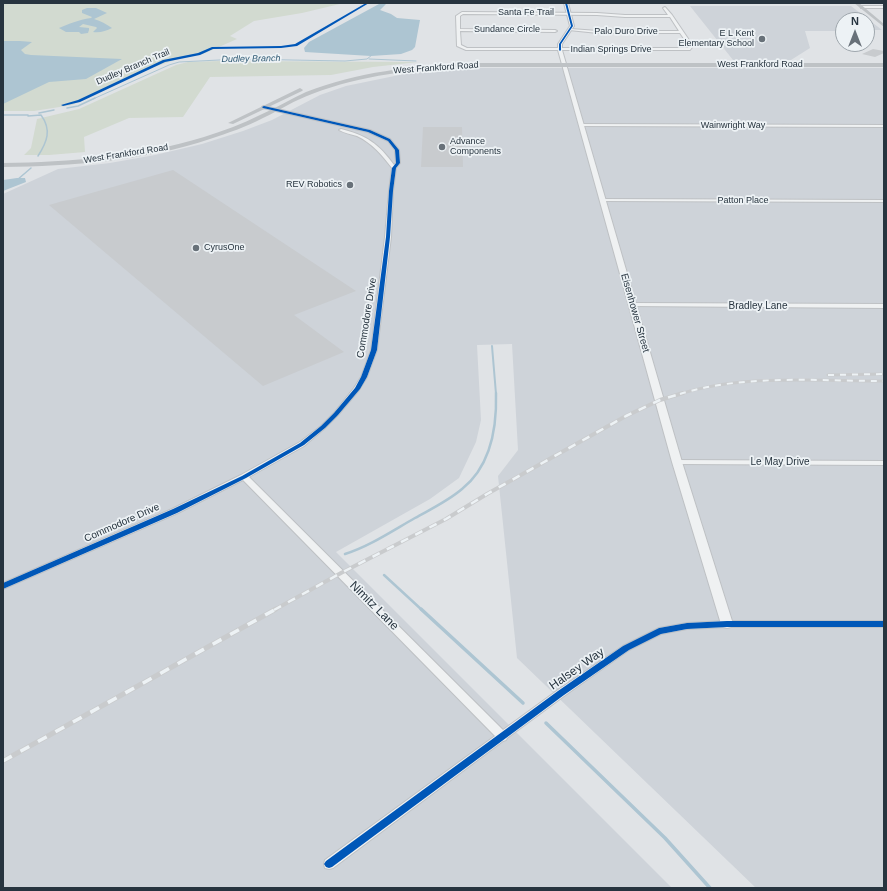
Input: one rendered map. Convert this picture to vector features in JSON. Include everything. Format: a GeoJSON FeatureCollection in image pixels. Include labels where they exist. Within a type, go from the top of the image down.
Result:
{"type":"FeatureCollection","features":[{"type":"Feature","properties":{"kind":"main road"},"geometry":{"type":"LineString","coordinates":[[859,5],[884,26]]}},
{"type":"Feature","properties":{"kind":"main road"},"geometry":{"type":"LineString","coordinates":[[869,5],[876,11]]}},
{"type":"Feature","properties":{"kind":"main road","name":"West Frankford Road"},"geometry":{"type":"LineString","coordinates":[[3,159],[67,157],[138,148],[208,131],[312,86],[341,77],[377,70],[453,63],[884,62]]}},
{"type":"Feature","properties":{"kind":"main road","name":"West Frankford Road"},"geometry":{"type":"LineString","coordinates":[[3,165],[74,162],[156,150],[205,138],[239,126],[308,94],[330,86],[386,72],[448,66],[563,63],[884,65]]}},
{"type":"Feature","properties":{"kind":"street"},"geometry":{"type":"LineString","coordinates":[[560,50],[562,40],[571,30],[572,22],[566,4]]}},
{"type":"Feature","properties":{"kind":"street"},"geometry":{"type":"LineString","coordinates":[[859,5],[884,7]]}},
{"type":"Feature","properties":{"kind":"street"},"geometry":{"type":"LineString","coordinates":[[665,8],[682,32]]}},
{"type":"Feature","properties":{"kind":"street","name":"Santa Fe Trail"},"geometry":{"type":"LineString","coordinates":[[459,30],[459,15],[462,13],[569,13],[671,16]]}},
{"type":"Feature","properties":{"kind":"street","name":"Indian Springs Drive"},"geometry":{"type":"LineString","coordinates":[[459,30],[460,48],[560,50],[690,49],[691,46],[682,32]]}},
{"type":"Feature","properties":{"kind":"street","name":"Sundance Circle"},"geometry":{"type":"LineString","coordinates":[[459,30],[554,31]]}},
{"type":"Feature","properties":{"kind":"street","name":"Palo Duro Drive"},"geometry":{"type":"LineString","coordinates":[[571,30],[605,32],[682,32]]}},
{"type":"Feature","properties":{"kind":"street","name":"Eisenhower Street"},"geometry":{"type":"LineString","coordinates":[[560,50],[676,462],[727,624]]}},
{"type":"Feature","properties":{"kind":"street"},"geometry":{"type":"LineString","coordinates":[[264,108],[361,135],[382,152],[394,168]]}},
{"type":"Feature","properties":{"kind":"street"},"geometry":{"type":"LineString","coordinates":[[257,110],[272,111],[369,131],[389,140],[396,150],[382,152]]}},
{"type":"Feature","properties":{"kind":"street","name":"Wainwright Way"},"geometry":{"type":"LineString","coordinates":[[581,125],[884,126]]}},
{"type":"Feature","properties":{"kind":"street"},"geometry":{"type":"LineString","coordinates":[[361,135],[369,131]]}},
{"type":"Feature","properties":{"kind":"street","name":"Commodore Drive"},"geometry":{"type":"LineString","coordinates":[[3,586],[175,511],[244,477],[302,444],[324,426],[357,389],[364,377],[374,350],[388,237],[394,168],[398,163],[396,150]]}},
{"type":"Feature","properties":{"kind":"street","name":"Patton Place"},"geometry":{"type":"LineString","coordinates":[[603,200],[884,201]]}},
{"type":"Feature","properties":{"kind":"street","name":"Bradley Lane"},"geometry":{"type":"LineString","coordinates":[[633,305],[884,306]]}},
{"type":"Feature","properties":{"kind":"street","name":"Le May Drive"},"geometry":{"type":"LineString","coordinates":[[676,462],[884,463]]}},
{"type":"Feature","properties":{"kind":"street","name":"Nimitz Lane"},"geometry":{"type":"LineString","coordinates":[[244,477],[504,737]]}},
{"type":"Feature","properties":{"kind":"street","name":"Halsey Way"},"geometry":{"type":"LineString","coordinates":[[329,864],[504,737],[561,693],[626,648],[648,636],[672,628],[727,624],[884,624]]}},
{"type":"Feature","properties":{"kind":"shaded area"},"geometry":{"type":"Polygon","coordinates":[[[3,3],[344,3],[302,13],[254,21],[230,36],[237,39],[203,54],[181,58],[151,68],[72,105],[34,111],[3,111],[3,3]]]}},
{"type":"Feature","properties":{"kind":"shaded area","name":"E L Kent Elementary School"},"geometry":{"type":"Polygon","coordinates":[[[690,6],[851,6],[859,12],[835,12],[835,31],[805,31],[810,48],[791,60],[733,60],[690,6]]]}},
{"type":"Feature","properties":{"kind":"shaded area","name":"E L Kent Elementary School"},"geometry":{"type":"Polygon","coordinates":[[[875,25],[882,30],[875,30],[875,25]]]}},
{"type":"Feature","properties":{"kind":"shaded area"},"geometry":{"type":"Polygon","coordinates":[[[188,62],[418,62],[373,67],[331,75],[210,77],[183,117],[129,118],[84,137],[85,152],[49,155],[24,155],[31,148],[37,119],[79,109],[176,65],[188,62]]]}},
{"type":"Feature","properties":{"kind":"shaded area"},"geometry":{"type":"Polygon","coordinates":[[[477,68],[884,68],[884,888],[756,888],[517,658],[498,476],[518,450],[512,344],[477,345],[481,420],[476,442],[459,478],[430,499],[336,552],[672,888],[3,888],[3,194],[58,169],[110,163],[155,155],[202,144],[272,120],[320,95],[346,86],[409,73],[477,68]]]}},
{"type":"Feature","properties":{"kind":"water"},"geometry":{"type":"Polygon","coordinates":[[[379,4],[386,4],[380,10],[397,18],[420,20],[415,47],[412,50],[401,54],[371,56],[305,52],[304,48],[309,42],[379,4]]]}},
{"type":"Feature","properties":{"kind":"water"},"geometry":{"type":"Polygon","coordinates":[[[87,8],[96,8],[107,13],[94,19],[112,28],[103,32],[93,32],[97,28],[96,27],[83,24],[79,27],[89,28],[89,30],[88,33],[81,34],[79,32],[66,32],[59,28],[91,18],[92,17],[82,13],[82,10],[87,8]]]}},
{"type":"Feature","properties":{"kind":"water"},"geometry":{"type":"Polygon","coordinates":[[[3,41],[32,42],[21,50],[25,54],[31,55],[122,59],[86,79],[49,82],[3,104],[3,41]]]}},
{"type":"Feature","properties":{"kind":"water"},"geometry":{"type":"Polygon","coordinates":[[[25,178],[26,182],[3,191],[3,180],[25,178]]]}},
{"type":"Feature","properties":{"kind":"building"},"geometry":{"type":"Polygon","coordinates":[[[875,49],[884,51],[884,53],[875,57],[862,54],[866,52],[875,52],[875,49]]]}},
{"type":"Feature","properties":{"kind":"building","name":"Advance Components"},"geometry":{"type":"Polygon","coordinates":[[[423,127],[462,127],[463,167],[421,167],[423,127]]]}},
{"type":"Feature","properties":{"kind":"building","name":"CyrusOne"},"geometry":{"type":"Polygon","coordinates":[[[173,170],[356,291],[294,315],[344,352],[263,386],[49,205],[173,170]]]}},
{"type":"Feature","properties":{"kind":"waterway","name":"Dudley Branch"},"geometry":{"type":"LineString","coordinates":[[93,99],[179,62],[239,59],[345,61],[367,59],[372,55]]}},
{"type":"Feature","properties":{"kind":"waterway"},"geometry":{"type":"LineString","coordinates":[[369,59],[416,61]]}},
{"type":"Feature","properties":{"kind":"waterway","name":"Dudley Branch"},"geometry":{"type":"LineString","coordinates":[[67,108],[78,106],[95,98]]}},
{"type":"Feature","properties":{"kind":"waterway","name":"Dudley Branch"},"geometry":{"type":"LineString","coordinates":[[39,113],[54,110]]}},
{"type":"Feature","properties":{"kind":"waterway","name":"Dudley Branch"},"geometry":{"type":"LineString","coordinates":[[3,115],[28,115]]}},
{"type":"Feature","properties":{"kind":"waterway"},"geometry":{"type":"LineString","coordinates":[[28,116],[41,115],[46,126],[46,141],[38,156]]}},
{"type":"Feature","properties":{"kind":"waterway"},"geometry":{"type":"LineString","coordinates":[[17,180],[31,168]]}},
{"type":"Feature","properties":{"kind":"waterway"},"geometry":{"type":"LineString","coordinates":[[492,346],[496,394]]}},
{"type":"Feature","properties":{"kind":"waterway"},"geometry":{"type":"LineString","coordinates":[[345,554],[372,543],[439,505],[457,493],[472,480],[486,458],[490,446],[495,420],[496,394]]}},
{"type":"Feature","properties":{"kind":"waterway"},"geometry":{"type":"LineString","coordinates":[[384,575],[422,610]]}},
{"type":"Feature","properties":{"kind":"waterway"},"geometry":{"type":"LineString","coordinates":[[421,609],[523,703]]}},
{"type":"Feature","properties":{"kind":"waterway"},"geometry":{"type":"LineString","coordinates":[[546,723],[665,838],[710,888]]}},
{"type":"Feature","properties":{"kind":"railway"},"geometry":{"type":"LineString","coordinates":[[828,375],[884,374]]}},
{"type":"Feature","properties":{"kind":"railway"},"geometry":{"type":"LineString","coordinates":[[680,394],[704,388],[755,381],[884,381]]}},
{"type":"Feature","properties":{"kind":"railway"},"geometry":{"type":"LineString","coordinates":[[274,610],[341,573],[446,519],[487,494],[626,416],[660,400],[683,393]]}},
{"type":"Feature","properties":{"kind":"railway"},"geometry":{"type":"LineString","coordinates":[[3,761],[276,609]]}},
{"type":"Feature","properties":{"kind":"cycle path","name":"Dudley Branch Trail"},"geometry":{"type":"LineString","coordinates":[[63,105],[79,101],[164,61],[199,54],[213,48],[281,47],[296,45],[368,3]]}},
{"type":"Feature","properties":{"kind":"cycle path"},"geometry":{"type":"LineString","coordinates":[[560,50],[560,44],[572,26],[566,3]]}},
{"type":"Feature","properties":{"kind":"cycle path"},"geometry":{"type":"LineString","coordinates":[[3,586],[175,511],[244,477],[302,444],[336,414],[357,389],[364,377],[374,350],[388,237],[391,191],[394,168],[398,163],[397,150],[389,140],[369,131],[264,107]]}},
{"type":"Feature","properties":{"kind":"cycle path"},"geometry":{"type":"LineString","coordinates":[[329,864],[561,693],[626,648],[659,631],[687,626],[727,624],[884,624]]}},
{"type":"Feature","properties":{"kind":"place","name":"E L Kent Elementary School"},"geometry":{"type":"Point","coordinates":[762,39]}},
{"type":"Feature","properties":{"kind":"place","name":"Advance Components"},"geometry":{"type":"Point","coordinates":[442,147]}},
{"type":"Feature","properties":{"kind":"place","name":"REV Robotics"},"geometry":{"type":"Point","coordinates":[350,185]}},
{"type":"Feature","properties":{"kind":"place","name":"CyrusOne"},"geometry":{"type":"Point","coordinates":[196,248]}}]}
